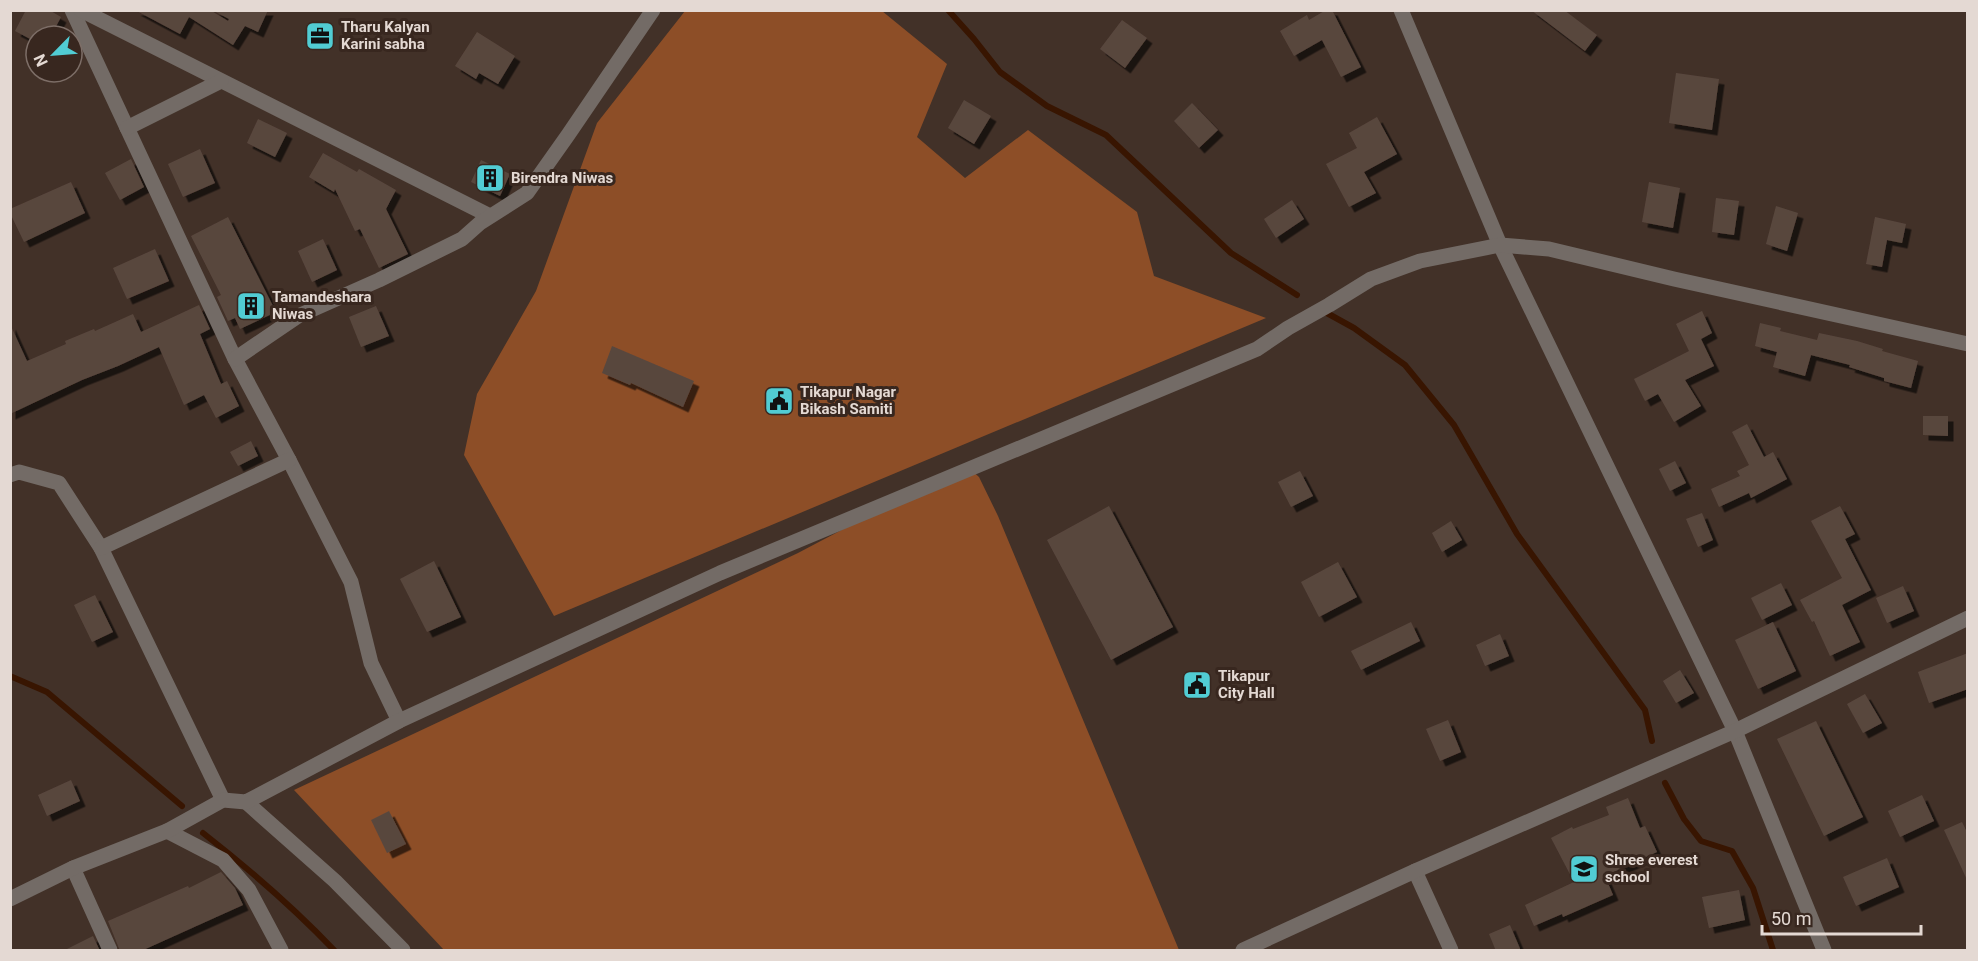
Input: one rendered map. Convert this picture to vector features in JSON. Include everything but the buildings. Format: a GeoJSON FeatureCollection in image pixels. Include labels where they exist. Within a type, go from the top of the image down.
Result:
{"type":"FeatureCollection","features":[{"type":"Feature","properties":{"kind":"street"},"geometry":{"type":"LineString","coordinates":[[72,10],[234,359],[351,582],[371,663],[399,721]]}},
{"type":"Feature","properties":{"kind":"street"},"geometry":{"type":"LineString","coordinates":[[81,10],[490,216]]}},
{"type":"Feature","properties":{"kind":"street"},"geometry":{"type":"LineString","coordinates":[[234,359],[298,316],[462,240],[490,216],[527,193],[653,10]]}},
{"type":"Feature","properties":{"kind":"street"},"geometry":{"type":"LineString","coordinates":[[1401,10],[1500,245],[1735,731],[1824,951]]}},
{"type":"Feature","properties":{"kind":"street"},"geometry":{"type":"LineString","coordinates":[[127,128],[221,81]]}},
{"type":"Feature","properties":{"kind":"street"},"geometry":{"type":"LineString","coordinates":[[10,899],[73,868],[167,831],[223,800],[246,802],[399,721],[720,573],[1257,349],[1371,279],[1420,261],[1500,245],[1549,249],[1968,344]]}},
{"type":"Feature","properties":{"kind":"street"},"geometry":{"type":"LineString","coordinates":[[102,548],[289,460]]}},
{"type":"Feature","properties":{"kind":"street"},"geometry":{"type":"LineString","coordinates":[[10,475],[20,472],[59,483],[102,548],[223,800]]}},
{"type":"Feature","properties":{"kind":"street"},"geometry":{"type":"LineString","coordinates":[[1243,951],[1415,871],[1735,731],[1968,618]]}},
{"type":"Feature","properties":{"kind":"street"},"geometry":{"type":"LineString","coordinates":[[246,802],[335,881],[402,951]]}},
{"type":"Feature","properties":{"kind":"street"},"geometry":{"type":"LineString","coordinates":[[167,831],[223,861],[249,890],[281,951]]}},
{"type":"Feature","properties":{"kind":"street"},"geometry":{"type":"LineString","coordinates":[[73,868],[111,951]]}},
{"type":"Feature","properties":{"kind":"street"},"geometry":{"type":"LineString","coordinates":[[1415,871],[1451,951]]}},
{"type":"Feature","properties":{"kind":"shaded area"},"geometry":{"type":"Polygon","coordinates":[[[685,11],[882,11],[947,64],[917,137],[965,178],[1028,130],[1137,212],[1154,276],[1266,318],[554,616],[464,455],[477,394],[536,291],[597,123],[685,11]]]}},
{"type":"Feature","properties":{"kind":"shaded area"},"geometry":{"type":"Polygon","coordinates":[[[969,468],[979,477],[998,516],[1179,950],[444,950],[294,790],[798,553],[944,476],[969,468]]]}},
{"type":"Feature","properties":{"kind":"waterway"},"geometry":{"type":"LineString","coordinates":[[948,10],[1000,72],[1047,106],[1106,135],[1231,253],[1297,295]]}},
{"type":"Feature","properties":{"kind":"waterway"},"geometry":{"type":"LineString","coordinates":[[1325,312],[1354,328],[1405,365],[1454,425],[1517,534],[1645,710],[1652,741]]}},
{"type":"Feature","properties":{"kind":"waterway"},"geometry":{"type":"LineString","coordinates":[[10,676],[47,692],[182,806]]}},
{"type":"Feature","properties":{"kind":"waterway"},"geometry":{"type":"LineString","coordinates":[[1665,783],[1684,819],[1701,841],[1732,851],[1753,888],[1773,950]]}},
{"type":"Feature","properties":{"kind":"waterway"},"geometry":{"type":"LineString","coordinates":[[203,833],[271,889],[334,950]]}},
{"type":"Feature","properties":{"kind":"place","name":"Tharu Kalyan Karini sabha"},"geometry":{"type":"Point","coordinates":[320,36]}},
{"type":"Feature","properties":{"kind":"place","name":"Birendra Niwas"},"geometry":{"type":"Point","coordinates":[490,178]}},
{"type":"Feature","properties":{"kind":"place","name":"Tamandeshara Niwas"},"geometry":{"type":"Point","coordinates":[251,306]}},
{"type":"Feature","properties":{"kind":"place","name":"Tikapur Nagar Bikash Samiti"},"geometry":{"type":"Point","coordinates":[779,401]}},
{"type":"Feature","properties":{"kind":"place","name":"Tikapur City Hall"},"geometry":{"type":"Point","coordinates":[1197,685]}},
{"type":"Feature","properties":{"kind":"place","name":"Shree everest school"},"geometry":{"type":"Point","coordinates":[1584,869]}}]}
